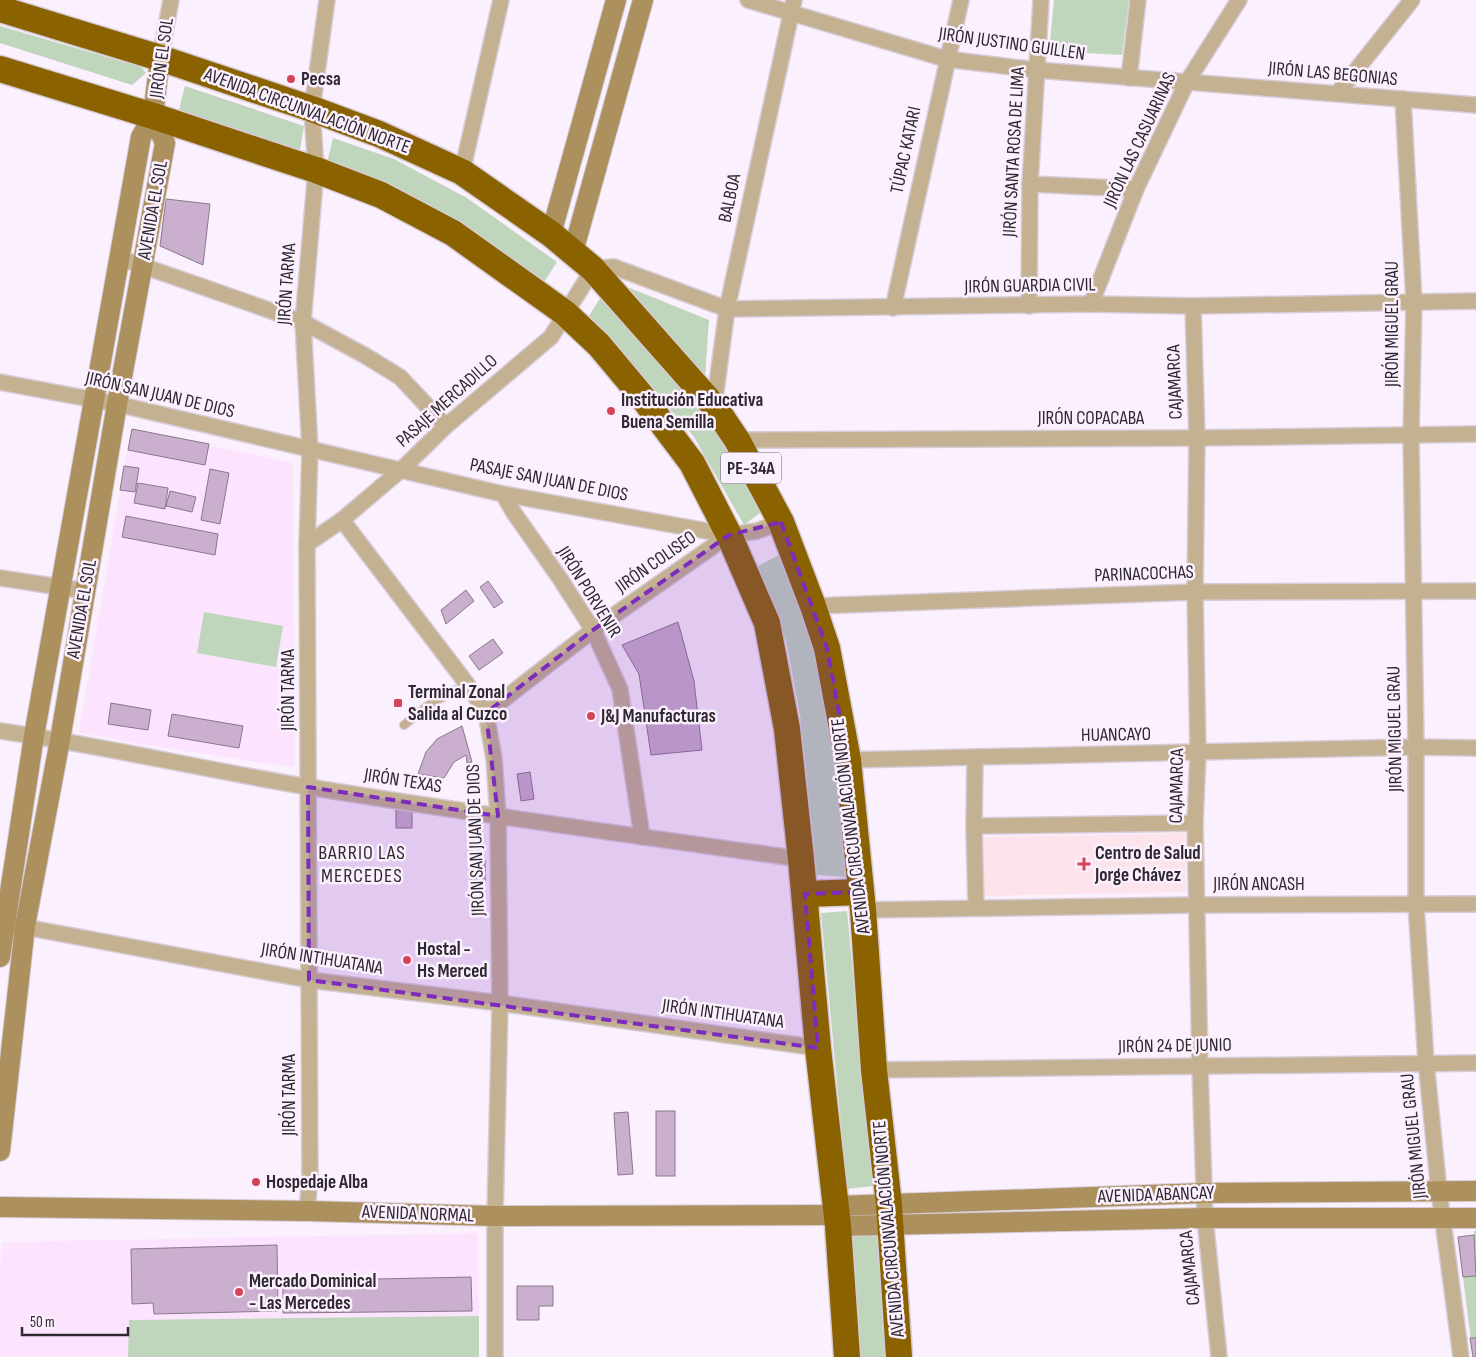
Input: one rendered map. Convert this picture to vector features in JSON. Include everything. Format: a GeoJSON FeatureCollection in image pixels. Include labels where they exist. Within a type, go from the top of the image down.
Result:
{"type":"FeatureCollection","features":[{"type":"Feature","properties":{"kind":"highway","name":"AVENIDA CIRCUNVALACIÓN NORTE"},"geometry":{"type":"LineString","coordinates":[[0,9],[160,58],[312,109],[379,134],[462,172],[551,234],[593,269],[714,406],[737,440],[781,522],[813,606],[826,648],[848,760],[862,901],[874,1070],[890,1215],[899,1357]]}},
{"type":"Feature","properties":{"kind":"highway","name":"PE-34A"},"geometry":{"type":"LineString","coordinates":[[0,69],[153,116],[316,170],[381,195],[453,233],[565,313],[599,345],[640,394],[692,463],[729,535],[767,624],[787,729],[805,894],[818,1048],[837,1216],[847,1357]]}},
{"type":"Feature","properties":{"kind":"highway"},"geometry":{"type":"LineString","coordinates":[[805,894],[862,901]]}},
{"type":"Feature","properties":{"kind":"street","name":"JIRÓN EL SOL"},"geometry":{"type":"LineString","coordinates":[[153,116],[160,58],[171,0]]}},
{"type":"Feature","properties":{"kind":"street","name":"JIRÓN TARMA"},"geometry":{"type":"LineString","coordinates":[[307,1211],[310,1177],[307,544],[310,450],[303,322],[316,170],[312,109],[327,0]]}},
{"type":"Feature","properties":{"kind":"street"},"geometry":{"type":"LineString","coordinates":[[462,172],[501,0]]}},
{"type":"Feature","properties":{"kind":"street"},"geometry":{"type":"LineString","coordinates":[[551,234],[616,0]]}},
{"type":"Feature","properties":{"kind":"street"},"geometry":{"type":"LineString","coordinates":[[573,252],[643,0]]}},
{"type":"Feature","properties":{"kind":"street","name":"JIRÓN JUSTINO GUILLEN"},"geometry":{"type":"LineString","coordinates":[[748,0],[792,6],[946,59],[1038,70],[1187,82]]}},
{"type":"Feature","properties":{"kind":"street","name":"TÚPAC KATARI"},"geometry":{"type":"LineString","coordinates":[[893,308],[960,0]]}},
{"type":"Feature","properties":{"kind":"street","name":"JIRÓN SANTA ROSA DE LIMA"},"geometry":{"type":"LineString","coordinates":[[1029,306],[1030,184],[1041,0]]}},
{"type":"Feature","properties":{"kind":"street"},"geometry":{"type":"LineString","coordinates":[[1129,78],[1138,0]]}},
{"type":"Feature","properties":{"kind":"street","name":"JIRÓN LAS CASUARINAS"},"geometry":{"type":"LineString","coordinates":[[1091,304],[1136,189],[1187,82],[1239,0]]}},
{"type":"Feature","properties":{"kind":"street"},"geometry":{"type":"LineString","coordinates":[[1337,94],[1412,0]]}},
{"type":"Feature","properties":{"kind":"street","name":"BALBOA"},"geometry":{"type":"LineString","coordinates":[[714,406],[727,309],[792,6]]}},
{"type":"Feature","properties":{"kind":"street","name":"JIRÓN LAS BEGONIAS"},"geometry":{"type":"LineString","coordinates":[[1187,82],[1476,105]]}},
{"type":"Feature","properties":{"kind":"street","name":"JIRÓN MIGUEL GRAU"},"geometry":{"type":"LineString","coordinates":[[1403,99],[1414,302],[1411,436],[1416,747],[1416,903],[1426,1062],[1461,1357]]}},
{"type":"Feature","properties":{"kind":"street","name":"AVENIDA EL SOL"},"geometry":{"type":"LineString","coordinates":[[0,957],[2,923],[34,736],[141,136],[153,116]]}},
{"type":"Feature","properties":{"kind":"street","name":"AVENIDA EL SOL"},"geometry":{"type":"LineString","coordinates":[[0,1151],[26,926],[164,143],[153,116]]}},
{"type":"Feature","properties":{"kind":"street"},"geometry":{"type":"LineString","coordinates":[[1030,184],[1136,189]]}},
{"type":"Feature","properties":{"kind":"street"},"geometry":{"type":"LineString","coordinates":[[120,258],[143,268],[303,322],[400,377],[446,426]]}},
{"type":"Feature","properties":{"kind":"street","name":"JIRÓN GUARDIA CIVIL"},"geometry":{"type":"LineString","coordinates":[[593,269],[614,267],[727,309],[1091,304],[1193,306],[1476,301]]}},
{"type":"Feature","properties":{"kind":"street","name":"PASAJE MERCADILLO"},"geometry":{"type":"LineString","coordinates":[[307,544],[342,520],[402,469],[446,426],[551,337],[593,269]]}},
{"type":"Feature","properties":{"kind":"street","name":"CAJAMARCA"},"geometry":{"type":"LineString","coordinates":[[1193,306],[1197,438],[1195,592],[1198,753],[1195,823],[1200,1066],[1205,1218],[1219,1357]]}},
{"type":"Feature","properties":{"kind":"street","name":"JIRÓN SAN JUAN DE DIOS"},"geometry":{"type":"LineString","coordinates":[[0,382],[117,404],[310,450]]}},
{"type":"Feature","properties":{"kind":"street","name":"JIRÓN COPACABA"},"geometry":{"type":"LineString","coordinates":[[737,440],[1197,438],[1476,434]]}},
{"type":"Feature","properties":{"kind":"street","name":"PASAJE SAN JUAN DE DIOS"},"geometry":{"type":"LineString","coordinates":[[310,450],[402,469],[504,494],[729,535],[757,531],[781,522]]}},
{"type":"Feature","properties":{"kind":"street","name":"JIRÓN PORVENIR"},"geometry":{"type":"LineString","coordinates":[[504,494],[514,513],[593,630],[620,689],[642,836]]}},
{"type":"Feature","properties":{"kind":"street","name":"JIRÓN SAN JUAN DE DIOS"},"geometry":{"type":"LineString","coordinates":[[342,520],[467,684],[486,713],[494,759],[498,816],[500,1003],[495,1216],[495,1357]]}},
{"type":"Feature","properties":{"kind":"street","name":"JIRÓN COLISEO"},"geometry":{"type":"LineString","coordinates":[[486,713],[593,630],[729,535]]}},
{"type":"Feature","properties":{"kind":"street"},"geometry":{"type":"LineString","coordinates":[[0,578],[86,591]]}},
{"type":"Feature","properties":{"kind":"street","name":"PARINACOCHAS"},"geometry":{"type":"LineString","coordinates":[[813,606],[1195,592],[1476,592]]}},
{"type":"Feature","properties":{"kind":"street","name":"JIRÓN TEXAS"},"geometry":{"type":"LineString","coordinates":[[0,732],[60,740],[308,787],[801,859]]}},
{"type":"Feature","properties":{"kind":"street","name":"HUANCAYO"},"geometry":{"type":"LineString","coordinates":[[848,760],[1416,747],[1476,748]]}},
{"type":"Feature","properties":{"kind":"street"},"geometry":{"type":"LineString","coordinates":[[975,758],[976,908]]}},
{"type":"Feature","properties":{"kind":"street"},"geometry":{"type":"LineString","coordinates":[[974,826],[1195,823]]}},
{"type":"Feature","properties":{"kind":"street","name":"JIRÓN ANCASH"},"geometry":{"type":"LineString","coordinates":[[862,901],[976,908],[1476,904]]}},
{"type":"Feature","properties":{"kind":"street","name":"JIRÓN INTIHUATANA"},"geometry":{"type":"LineString","coordinates":[[2,923],[309,980],[500,1003],[818,1048]]}},
{"type":"Feature","properties":{"kind":"street","name":"JIRÓN 24 DE JUNIO"},"geometry":{"type":"LineString","coordinates":[[874,1070],[1426,1062],[1476,1063]]}},
{"type":"Feature","properties":{"kind":"street","name":"AVENIDA ABANCAY"},"geometry":{"type":"LineString","coordinates":[[890,1215],[1204,1193],[1476,1191]]}},
{"type":"Feature","properties":{"kind":"street","name":"AVENIDA NORMAL"},"geometry":{"type":"LineString","coordinates":[[0,1207],[307,1211],[495,1216],[837,1216]]}},
{"type":"Feature","properties":{"kind":"street","name":"AVENIDA ABANCAY"},"geometry":{"type":"LineString","coordinates":[[837,1216],[1476,1218]]}},
{"type":"Feature","properties":{"kind":"lane"},"geometry":{"type":"LineString","coordinates":[[404,725],[430,704],[467,684]]}},
{"type":"Feature","properties":{"kind":"highlighted area"},"geometry":{"type":"Polygon","coordinates":[[[781,522],[827,648],[848,760],[861,892],[805,894],[818,1048],[309,980],[308,787],[498,816],[486,713],[593,630],[729,535],[781,522]]]}},
{"type":"Feature","properties":{"kind":"shaded area"},"geometry":{"type":"Polygon","coordinates":[[[132,429],[293,463],[295,764],[290,767],[79,733],[124,466],[132,429]]]}},
{"type":"Feature","properties":{"kind":"shaded area","name":"Centro de Salud Jorge Chávez"},"geometry":{"type":"Polygon","coordinates":[[[1185,833],[1186,892],[984,896],[983,837],[1185,833]]]}},
{"type":"Feature","properties":{"kind":"shaded area","name":"Mercado Dominical - Las Mercedes"},"geometry":{"type":"Polygon","coordinates":[[[477,1233],[479,1316],[130,1320],[128,1357],[0,1357],[0,1268],[3,1242],[477,1233]]]}},
{"type":"Feature","properties":{"kind":"green space"},"geometry":{"type":"Polygon","coordinates":[[[1054,0],[1129,0],[1122,55],[1049,51],[1054,0]]]}},
{"type":"Feature","properties":{"kind":"green space"},"geometry":{"type":"Polygon","coordinates":[[[0,26],[141,67],[146,73],[132,85],[0,43],[0,26]]]}},
{"type":"Feature","properties":{"kind":"green space"},"geometry":{"type":"Polygon","coordinates":[[[185,86],[304,126],[300,150],[178,114],[185,86]]]}},
{"type":"Feature","properties":{"kind":"green space"},"geometry":{"type":"Polygon","coordinates":[[[333,138],[394,159],[467,198],[557,262],[544,282],[459,221],[383,182],[327,163],[333,138]]]}},
{"type":"Feature","properties":{"kind":"green space"},"geometry":{"type":"Polygon","coordinates":[[[620,284],[709,320],[705,378],[620,284]]]}},
{"type":"Feature","properties":{"kind":"green space"},"geometry":{"type":"Polygon","coordinates":[[[601,297],[665,368],[720,435],[765,509],[744,525],[694,437],[640,374],[587,319],[601,297]]]}},
{"type":"Feature","properties":{"kind":"green space"},"geometry":{"type":"Polygon","coordinates":[[[783,553],[809,626],[822,684],[836,777],[845,877],[817,875],[800,715],[786,641],[758,566],[783,553]]]}},
{"type":"Feature","properties":{"kind":"green space"},"geometry":{"type":"Polygon","coordinates":[[[204,612],[283,626],[276,667],[197,653],[204,612]]]}},
{"type":"Feature","properties":{"kind":"green space"},"geometry":{"type":"Polygon","coordinates":[[[847,911],[873,1186],[847,1189],[821,913],[847,911]]]}},
{"type":"Feature","properties":{"kind":"green space"},"geometry":{"type":"Polygon","coordinates":[[[1474,1231],[1476,1231],[1476,1357],[1473,1357],[1458,1237],[1474,1235],[1474,1231]]]}},
{"type":"Feature","properties":{"kind":"green space"},"geometry":{"type":"Polygon","coordinates":[[[880,1232],[888,1357],[860,1357],[851,1234],[880,1232]]]}},
{"type":"Feature","properties":{"kind":"green space"},"geometry":{"type":"Polygon","coordinates":[[[479,1316],[479,1357],[128,1357],[129,1320],[479,1316]]]}},
{"type":"Feature","properties":{"kind":"building"},"geometry":{"type":"Polygon","coordinates":[[[166,199],[210,204],[203,265],[160,246],[166,199]]]}},
{"type":"Feature","properties":{"kind":"building"},"geometry":{"type":"Polygon","coordinates":[[[132,429],[209,444],[205,465],[128,450],[132,429]]]}},
{"type":"Feature","properties":{"kind":"building"},"geometry":{"type":"Polygon","coordinates":[[[124,466],[139,468],[135,492],[120,490],[124,466]]]}},
{"type":"Feature","properties":{"kind":"building"},"geometry":{"type":"Polygon","coordinates":[[[210,469],[229,473],[220,524],[201,520],[210,469]]]}},
{"type":"Feature","properties":{"kind":"building"},"geometry":{"type":"Polygon","coordinates":[[[138,483],[168,488],[165,509],[134,503],[138,483]]]}},
{"type":"Feature","properties":{"kind":"building"},"geometry":{"type":"Polygon","coordinates":[[[170,491],[196,497],[192,512],[166,506],[170,491]]]}},
{"type":"Feature","properties":{"kind":"building"},"geometry":{"type":"Polygon","coordinates":[[[126,516],[218,534],[215,555],[122,537],[126,516]]]}},
{"type":"Feature","properties":{"kind":"building"},"geometry":{"type":"Polygon","coordinates":[[[488,581],[503,602],[494,608],[480,587],[488,581]]]}},
{"type":"Feature","properties":{"kind":"building"},"geometry":{"type":"Polygon","coordinates":[[[466,590],[474,601],[446,624],[441,610],[466,590]]]}},
{"type":"Feature","properties":{"kind":"building"},"geometry":{"type":"Polygon","coordinates":[[[678,622],[694,681],[702,750],[651,755],[639,674],[622,645],[678,622]]]}},
{"type":"Feature","properties":{"kind":"building"},"geometry":{"type":"Polygon","coordinates":[[[493,639],[503,653],[479,670],[469,656],[493,639]]]}},
{"type":"Feature","properties":{"kind":"building"},"geometry":{"type":"Polygon","coordinates":[[[111,703],[151,710],[148,730],[108,724],[111,703]]]}},
{"type":"Feature","properties":{"kind":"building"},"geometry":{"type":"Polygon","coordinates":[[[172,714],[243,726],[239,748],[168,736],[172,714]]]}},
{"type":"Feature","properties":{"kind":"building"},"geometry":{"type":"Polygon","coordinates":[[[462,726],[472,762],[467,763],[466,755],[454,762],[444,778],[418,774],[426,752],[437,739],[462,726]]]}},
{"type":"Feature","properties":{"kind":"building"},"geometry":{"type":"Polygon","coordinates":[[[530,772],[534,799],[521,801],[517,774],[530,772]]]}},
{"type":"Feature","properties":{"kind":"building"},"geometry":{"type":"Polygon","coordinates":[[[396,808],[412,808],[412,828],[396,828],[396,808]]]}},
{"type":"Feature","properties":{"kind":"building"},"geometry":{"type":"Polygon","coordinates":[[[471,860],[485,860],[485,883],[471,882],[471,860]]]}},
{"type":"Feature","properties":{"kind":"building"},"geometry":{"type":"Polygon","coordinates":[[[656,1111],[675,1111],[675,1176],[656,1176],[656,1111]]]}},
{"type":"Feature","properties":{"kind":"building"},"geometry":{"type":"Polygon","coordinates":[[[628,1112],[633,1174],[618,1175],[614,1113],[628,1112]]]}},
{"type":"Feature","properties":{"kind":"building"},"geometry":{"type":"Polygon","coordinates":[[[1474,1235],[1476,1276],[1463,1277],[1458,1237],[1474,1235]]]}},
{"type":"Feature","properties":{"kind":"building"},"geometry":{"type":"Polygon","coordinates":[[[277,1245],[278,1311],[154,1314],[153,1303],[132,1304],[131,1249],[277,1245]]]}},
{"type":"Feature","properties":{"kind":"building"},"geometry":{"type":"Polygon","coordinates":[[[471,1277],[472,1311],[283,1313],[283,1281],[471,1277]]]}},
{"type":"Feature","properties":{"kind":"building"},"geometry":{"type":"Polygon","coordinates":[[[517,1286],[553,1286],[553,1306],[539,1306],[539,1320],[517,1320],[517,1286]]]}},
{"type":"Feature","properties":{"kind":"building"},"geometry":{"type":"Polygon","coordinates":[[[1470,1338],[1476,1338],[1476,1357],[1473,1357],[1470,1338]]]}},
{"type":"Feature","properties":{"kind":"place","name":"Pecsa"},"geometry":{"type":"Point","coordinates":[291,79]}},
{"type":"Feature","properties":{"kind":"place","name":"Institución Educativa Buena Semilla"},"geometry":{"type":"Point","coordinates":[611,411]}},
{"type":"Feature","properties":{"kind":"place","name":"Terminal Zonal Salida al Cuzco"},"geometry":{"type":"Point","coordinates":[398,703]}},
{"type":"Feature","properties":{"kind":"place","name":"J&J Manufacturas"},"geometry":{"type":"Point","coordinates":[591,716]}},
{"type":"Feature","properties":{"kind":"place","name":"Centro de Salud Jorge Chávez"},"geometry":{"type":"Point","coordinates":[1084,864]}},
{"type":"Feature","properties":{"kind":"place","name":"Hostal - Hs Merced"},"geometry":{"type":"Point","coordinates":[407,960]}},
{"type":"Feature","properties":{"kind":"place","name":"Hospedaje Alba"},"geometry":{"type":"Point","coordinates":[256,1182]}},
{"type":"Feature","properties":{"kind":"place","name":"Mercado Dominical - Las Mercedes"},"geometry":{"type":"Point","coordinates":[239,1292]}},
{"type":"Feature","properties":{"kind":"district","name":"BARRIO LAS MERCEDES"},"geometry":{"type":"Point","coordinates":[362,864]}}]}
